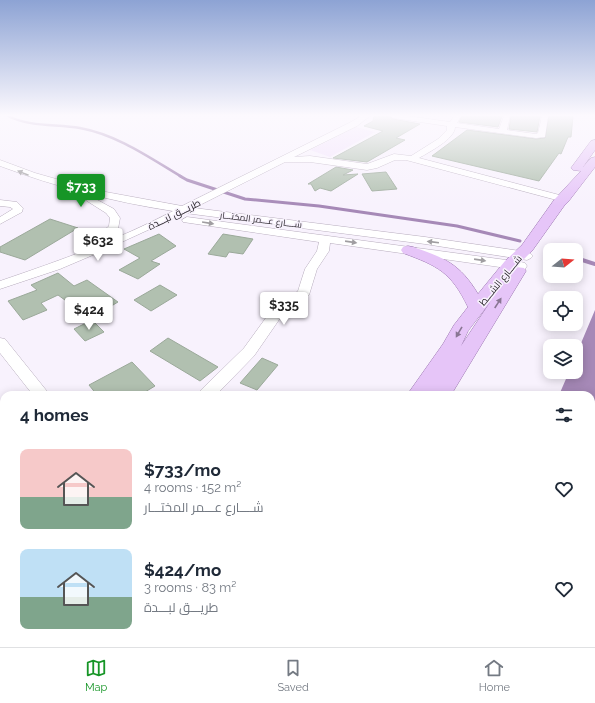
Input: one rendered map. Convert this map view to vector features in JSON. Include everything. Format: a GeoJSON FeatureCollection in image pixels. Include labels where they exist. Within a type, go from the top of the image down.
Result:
{"type":"FeatureCollection","features":[{"type":"Feature","properties":{"kind":"main road"},"geometry":{"type":"LineString","coordinates":[[561,199],[568,181],[593,146]]}},
{"type":"Feature","properties":{"kind":"main road"},"geometry":{"type":"LineString","coordinates":[[521,258],[561,199],[595,160]]}},
{"type":"Feature","properties":{"kind":"main road"},"geometry":{"type":"LineString","coordinates":[[408,250],[432,258],[454,272],[467,287],[477,308]]}},
{"type":"Feature","properties":{"kind":"main road","name":"شــــارع الشـــط"},"geometry":{"type":"LineString","coordinates":[[421,391],[451,347],[460,329],[521,258]]}},
{"type":"Feature","properties":{"kind":"main road","name":"شــــارع الشـــط"},"geometry":{"type":"LineString","coordinates":[[442,391],[521,258]]}},
{"type":"Feature","properties":{"kind":"street","name":"طريـــق لبـــدة"},"geometry":{"type":"LineString","coordinates":[[0,285],[56,266],[96,250],[169,212],[202,191],[299,146]]}},
{"type":"Feature","properties":{"kind":"street","name":"طريـــق لبـــدة"},"geometry":{"type":"LineString","coordinates":[[0,278],[60,258],[156,214],[183,210],[310,146]]}},
{"type":"Feature","properties":{"kind":"street"},"geometry":{"type":"LineString","coordinates":[[413,158],[431,146]]}},
{"type":"Feature","properties":{"kind":"street"},"geometry":{"type":"LineString","coordinates":[[282,160],[310,159],[367,167],[374,166],[394,157],[401,156],[561,199]]}},
{"type":"Feature","properties":{"kind":"street","name":"شــــارع عـــمر المختـــار"},"geometry":{"type":"LineString","coordinates":[[0,164],[35,178],[219,225],[408,250],[521,258]]}},
{"type":"Feature","properties":{"kind":"street"},"geometry":{"type":"LineString","coordinates":[[0,172],[39,187],[156,214]]}},
{"type":"Feature","properties":{"kind":"street"},"geometry":{"type":"LineString","coordinates":[[90,199],[110,212],[115,218],[114,227],[99,240]]}},
{"type":"Feature","properties":{"kind":"street"},"geometry":{"type":"LineString","coordinates":[[0,202],[13,204],[17,206],[18,210],[0,221]]}},
{"type":"Feature","properties":{"kind":"street","name":"شــــارع عـــمر المختـــار"},"geometry":{"type":"LineString","coordinates":[[183,210],[521,258]]}},
{"type":"Feature","properties":{"kind":"street"},"geometry":{"type":"LineString","coordinates":[[210,391],[249,352],[278,312],[298,299],[304,292],[309,274],[323,251],[325,239]]}},
{"type":"Feature","properties":{"kind":"street"},"geometry":{"type":"LineString","coordinates":[[0,343],[39,391]]}},
{"type":"Feature","properties":{"kind":"shaded area"},"geometry":{"type":"Polygon","coordinates":[[[318,146],[349,146],[330,157],[310,150],[318,146]]]}},
{"type":"Feature","properties":{"kind":"shaded area"},"geometry":{"type":"Polygon","coordinates":[[[595,310],[595,391],[561,391],[566,379],[583,379],[583,339],[595,310]]]}},
{"type":"Feature","properties":{"kind":"building"},"geometry":{"type":"Polygon","coordinates":[[[355,146],[394,146],[367,162],[333,158],[355,146]]]}},
{"type":"Feature","properties":{"kind":"building"},"geometry":{"type":"Polygon","coordinates":[[[445,146],[564,146],[561,154],[559,153],[539,181],[432,156],[445,146]]]}},
{"type":"Feature","properties":{"kind":"building"},"geometry":{"type":"Polygon","coordinates":[[[336,167],[353,170],[343,175],[358,174],[331,191],[320,188],[315,191],[311,184],[308,184],[336,167]]]}},
{"type":"Feature","properties":{"kind":"building"},"geometry":{"type":"Polygon","coordinates":[[[386,172],[397,189],[372,191],[362,174],[386,172]]]}},
{"type":"Feature","properties":{"kind":"building"},"geometry":{"type":"Polygon","coordinates":[[[50,219],[78,228],[25,260],[0,252],[0,247],[50,219]]]}},
{"type":"Feature","properties":{"kind":"building"},"geometry":{"type":"Polygon","coordinates":[[[159,234],[176,246],[151,261],[160,264],[138,279],[119,270],[140,258],[124,249],[159,234]]]}},
{"type":"Feature","properties":{"kind":"building"},"geometry":{"type":"Polygon","coordinates":[[[223,234],[253,239],[243,254],[229,252],[226,257],[208,254],[223,234]]]}},
{"type":"Feature","properties":{"kind":"building"},"geometry":{"type":"Polygon","coordinates":[[[58,273],[74,286],[87,280],[118,302],[93,317],[89,314],[87,316],[58,295],[41,303],[47,310],[23,320],[8,301],[37,290],[31,285],[58,273]]]}},
{"type":"Feature","properties":{"kind":"building"},"geometry":{"type":"Polygon","coordinates":[[[160,285],[177,295],[151,311],[134,300],[160,285]]]}},
{"type":"Feature","properties":{"kind":"building"},"geometry":{"type":"Polygon","coordinates":[[[92,320],[104,332],[85,341],[74,329],[92,320]]]}},
{"type":"Feature","properties":{"kind":"building"},"geometry":{"type":"Polygon","coordinates":[[[168,338],[218,367],[200,381],[150,351],[168,338]]]}},
{"type":"Feature","properties":{"kind":"building"},"geometry":{"type":"Polygon","coordinates":[[[262,358],[278,365],[257,390],[240,383],[262,358]]]}},
{"type":"Feature","properties":{"kind":"building"},"geometry":{"type":"Polygon","coordinates":[[[132,362],[155,386],[147,391],[94,391],[89,385],[132,362]]]}},
{"type":"Feature","properties":{"kind":"waterway"},"geometry":{"type":"LineString","coordinates":[[129,146],[182,177]]}},
{"type":"Feature","properties":{"kind":"waterway"},"geometry":{"type":"LineString","coordinates":[[180,176],[187,180],[245,199],[319,206],[457,226],[520,241]]}},
{"type":"Feature","properties":{"kind":"waterway"},"geometry":{"type":"LineString","coordinates":[[583,260],[595,264]]}}]}
